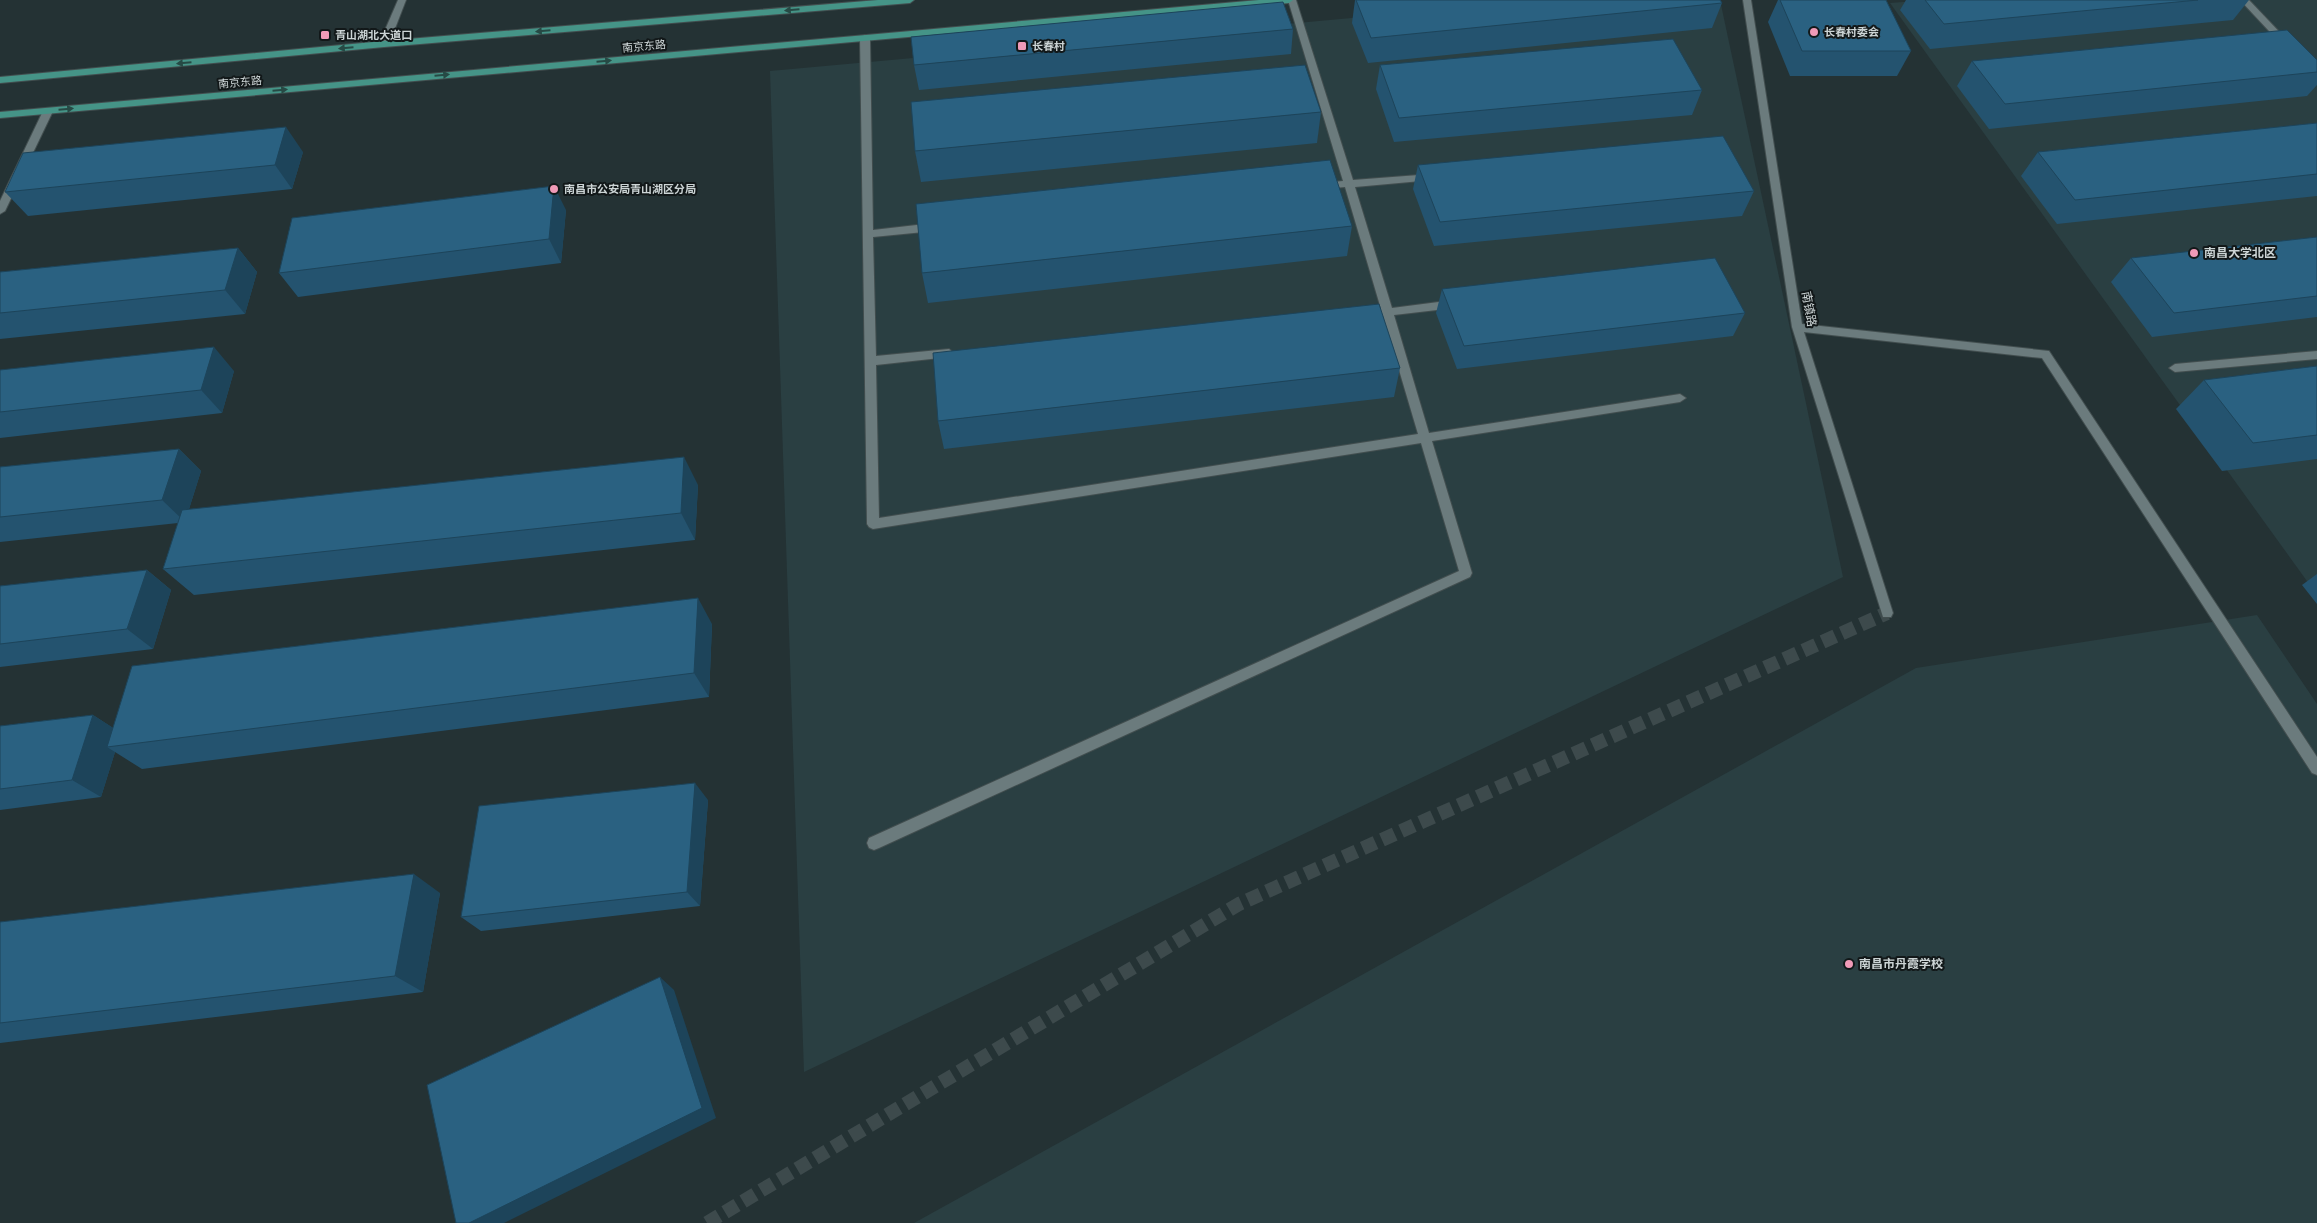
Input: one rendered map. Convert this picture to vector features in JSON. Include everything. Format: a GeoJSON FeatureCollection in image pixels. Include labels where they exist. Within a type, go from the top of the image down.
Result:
{"type":"FeatureCollection","features":[{"type":"Feature","properties":{"kind":"main road","name":"南京东路"},"geometry":{"type":"LineString","coordinates":[[0,80],[384,44],[910,0]]}},
{"type":"Feature","properties":{"kind":"main road","name":"南京东路"},"geometry":{"type":"LineString","coordinates":[[0,115],[1291,0]]}},
{"type":"Feature","properties":{"kind":"street"},"geometry":{"type":"LineString","coordinates":[[384,44],[402,0]]}},
{"type":"Feature","properties":{"kind":"street"},"geometry":{"type":"LineString","coordinates":[[874,843],[1466,573],[1350,183],[1291,0]]}},
{"type":"Feature","properties":{"kind":"street","name":"南镇路"},"geometry":{"type":"LineString","coordinates":[[1747,0],[1797,327],[1887,613]]}},
{"type":"Feature","properties":{"kind":"street"},"geometry":{"type":"LineString","coordinates":[[2244,0],[2291,49]]}},
{"type":"Feature","properties":{"kind":"street"},"geometry":{"type":"LineString","coordinates":[[866,38],[873,524],[1680,398]]}},
{"type":"Feature","properties":{"kind":"street"},"geometry":{"type":"LineString","coordinates":[[0,212],[48,110]]}},
{"type":"Feature","properties":{"kind":"street"},"geometry":{"type":"LineString","coordinates":[[1311,188],[1438,176]]}},
{"type":"Feature","properties":{"kind":"street"},"geometry":{"type":"LineString","coordinates":[[868,234],[947,226]]}},
{"type":"Feature","properties":{"kind":"street"},"geometry":{"type":"LineString","coordinates":[[1367,314],[1464,303]]}},
{"type":"Feature","properties":{"kind":"street"},"geometry":{"type":"LineString","coordinates":[[1797,327],[2045,354],[2317,769]]}},
{"type":"Feature","properties":{"kind":"street"},"geometry":{"type":"LineString","coordinates":[[870,361],[960,352]]}},
{"type":"Feature","properties":{"kind":"street"},"geometry":{"type":"LineString","coordinates":[[2175,368],[2317,355]]}},
{"type":"Feature","properties":{"kind":"shaded area"},"geometry":{"type":"Polygon","coordinates":[[[1549,0],[1720,0],[1843,577],[804,1072],[770,71],[1549,0]]]}},
{"type":"Feature","properties":{"kind":"shaded area","name":"南昌大学北区"},"geometry":{"type":"Polygon","coordinates":[[[1930,0],[2317,0],[2317,595],[1890,3],[1930,0]]]}},
{"type":"Feature","properties":{"kind":"shaded area","name":"南昌市丹霞学校"},"geometry":{"type":"Polygon","coordinates":[[[2257,615],[2317,704],[2317,1223],[914,1223],[1916,668],[2257,615]]]}},
{"type":"Feature","properties":{"kind":"building"},"geometry":{"type":"Polygon","coordinates":[[[1356,0],[1720,0],[1722,3],[1371,38],[1356,0]]]}},
{"type":"Feature","properties":{"kind":"building"},"geometry":{"type":"Polygon","coordinates":[[[1780,0],[1886,0],[1911,51],[1802,51],[1780,0]]]}},
{"type":"Feature","properties":{"kind":"building"},"geometry":{"type":"Polygon","coordinates":[[[1925,0],[2198,0],[1944,24],[1925,0]]]}},
{"type":"Feature","properties":{"kind":"building"},"geometry":{"type":"Polygon","coordinates":[[[1283,2],[1293,29],[914,65],[911,37],[1283,2]]]}},
{"type":"Feature","properties":{"kind":"building"},"geometry":{"type":"Polygon","coordinates":[[[2287,30],[2317,60],[2317,72],[2005,104],[1972,61],[2287,30]]]}},
{"type":"Feature","properties":{"kind":"building"},"geometry":{"type":"Polygon","coordinates":[[[1673,39],[1702,90],[1399,118],[1380,65],[1673,39]]]}},
{"type":"Feature","properties":{"kind":"building"},"geometry":{"type":"Polygon","coordinates":[[[1305,65],[1321,112],[915,151],[911,102],[1305,65]]]}},
{"type":"Feature","properties":{"kind":"building"},"geometry":{"type":"Polygon","coordinates":[[[2317,123],[2317,174],[2075,200],[2038,152],[2317,123]]]}},
{"type":"Feature","properties":{"kind":"building"},"geometry":{"type":"Polygon","coordinates":[[[286,127],[275,165],[5,192],[23,153],[286,127]]]}},
{"type":"Feature","properties":{"kind":"building"},"geometry":{"type":"Polygon","coordinates":[[[1723,136],[1754,191],[1440,222],[1418,165],[1723,136]]]}},
{"type":"Feature","properties":{"kind":"building"},"geometry":{"type":"Polygon","coordinates":[[[1330,160],[1352,226],[922,273],[916,204],[1330,160]]]}},
{"type":"Feature","properties":{"kind":"building"},"geometry":{"type":"Polygon","coordinates":[[[554,186],[549,239],[279,273],[292,218],[554,186]]]}},
{"type":"Feature","properties":{"kind":"building"},"geometry":{"type":"Polygon","coordinates":[[[2317,237],[2317,296],[2174,313],[2131,258],[2317,237]]]}},
{"type":"Feature","properties":{"kind":"building"},"geometry":{"type":"Polygon","coordinates":[[[238,248],[225,290],[0,313],[0,272],[238,248]]]}},
{"type":"Feature","properties":{"kind":"building"},"geometry":{"type":"Polygon","coordinates":[[[1715,258],[1745,313],[1464,346],[1442,289],[1715,258]]]}},
{"type":"Feature","properties":{"kind":"building"},"geometry":{"type":"Polygon","coordinates":[[[1379,304],[1400,368],[938,421],[933,353],[1379,304]]]}},
{"type":"Feature","properties":{"kind":"building"},"geometry":{"type":"Polygon","coordinates":[[[214,347],[201,390],[0,412],[0,370],[214,347]]]}},
{"type":"Feature","properties":{"kind":"building"},"geometry":{"type":"Polygon","coordinates":[[[2317,366],[2317,435],[2253,443],[2204,380],[2317,366]]]}},
{"type":"Feature","properties":{"kind":"building"},"geometry":{"type":"Polygon","coordinates":[[[179,449],[162,500],[0,517],[0,467],[179,449]]]}},
{"type":"Feature","properties":{"kind":"building"},"geometry":{"type":"Polygon","coordinates":[[[684,457],[681,513],[163,569],[182,510],[684,457]]]}},
{"type":"Feature","properties":{"kind":"building"},"geometry":{"type":"Polygon","coordinates":[[[147,570],[127,629],[0,644],[0,586],[147,570]]]}},
{"type":"Feature","properties":{"kind":"building"},"geometry":{"type":"Polygon","coordinates":[[[698,598],[694,673],[107,747],[132,666],[698,598]]]}},
{"type":"Feature","properties":{"kind":"building"},"geometry":{"type":"Polygon","coordinates":[[[93,715],[72,780],[0,789],[0,726],[93,715]]]}},
{"type":"Feature","properties":{"kind":"building"},"geometry":{"type":"Polygon","coordinates":[[[695,783],[687,892],[461,917],[479,806],[695,783]]]}},
{"type":"Feature","properties":{"kind":"building"},"geometry":{"type":"Polygon","coordinates":[[[414,874],[395,976],[0,1023],[0,922],[414,874]]]}},
{"type":"Feature","properties":{"kind":"building"},"geometry":{"type":"Polygon","coordinates":[[[660,977],[702,1108],[469,1223],[456,1223],[427,1085],[660,977]]]}},
{"type":"Feature","properties":{"kind":"tunnel"},"geometry":{"type":"LineString","coordinates":[[707,1223],[1239,904],[1887,613]]}},
{"type":"Feature","properties":{"kind":"place","name":"长春村委会"},"geometry":{"type":"Point","coordinates":[1814,32]}},
{"type":"Feature","properties":{"kind":"place","name":"青山湖北大道口"},"geometry":{"type":"Point","coordinates":[325,35]}},
{"type":"Feature","properties":{"kind":"place","name":"长春村"},"geometry":{"type":"Point","coordinates":[1022,46]}},
{"type":"Feature","properties":{"kind":"place","name":"南昌市公安局青山湖区分局"},"geometry":{"type":"Point","coordinates":[554,189]}},
{"type":"Feature","properties":{"kind":"place","name":"南昌大学北区"},"geometry":{"type":"Point","coordinates":[2194,253]}},
{"type":"Feature","properties":{"kind":"place","name":"南昌市丹霞学校"},"geometry":{"type":"Point","coordinates":[1849,964]}}]}
